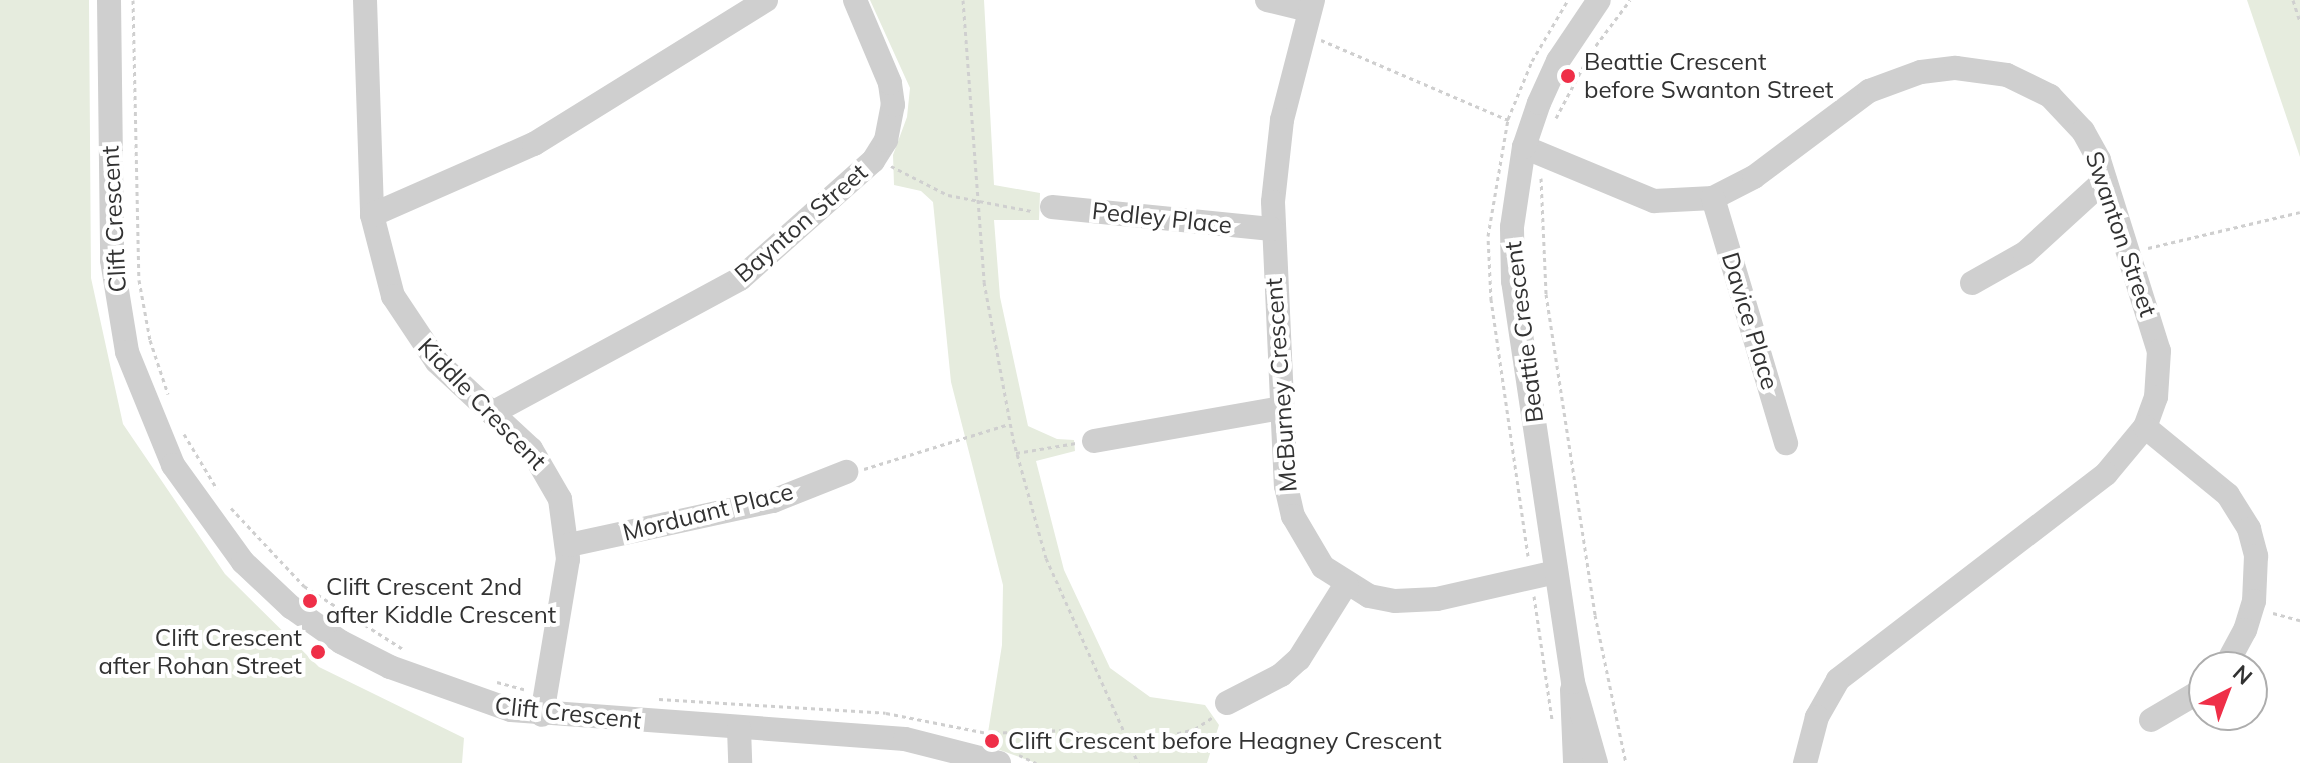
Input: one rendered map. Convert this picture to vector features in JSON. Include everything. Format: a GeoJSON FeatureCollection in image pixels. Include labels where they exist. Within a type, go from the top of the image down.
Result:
{"type":"FeatureCollection","features":[{"type":"Feature","properties":{"kind":"street","name":"Clift Crescent"},"geometry":{"type":"LineString","coordinates":[[109,0],[112,260],[118,306],[147,410],[173,465],[243,562],[329,635],[425,684],[481,703],[542,715],[905,739],[999,763]]}},
{"type":"Feature","properties":{"kind":"street","name":"Kiddle Crescent"},"geometry":{"type":"LineString","coordinates":[[365,0],[372,215],[389,283],[413,331],[437,362],[492,413],[548,472],[560,499],[569,545],[542,715]]}},
{"type":"Feature","properties":{"kind":"street"},"geometry":{"type":"LineString","coordinates":[[372,215],[534,144],[766,0]]}},
{"type":"Feature","properties":{"kind":"street","name":"Baynton Street"},"geometry":{"type":"LineString","coordinates":[[492,413],[740,279],[873,161],[886,140],[893,105],[890,83],[855,0]]}},
{"type":"Feature","properties":{"kind":"street"},"geometry":{"type":"LineString","coordinates":[[1267,0],[1309,14]]}},
{"type":"Feature","properties":{"kind":"street","name":"Beattie Crescent"},"geometry":{"type":"LineString","coordinates":[[1596,763],[1573,682],[1513,281],[1512,227],[1532,144],[1558,61],[1599,0]]}},
{"type":"Feature","properties":{"kind":"street","name":"McBurney Crescent"},"geometry":{"type":"LineString","coordinates":[[1309,14],[1282,120],[1272,229],[1282,408],[1293,516],[1305,544],[1346,584],[1369,596],[1409,602],[1556,572]]}},
{"type":"Feature","properties":{"kind":"street","name":"Swanton Street"},"geometry":{"type":"LineString","coordinates":[[1532,144],[1654,201],[1713,198],[1754,177],[1869,91],[1912,74],[1956,68],[2007,75],[2050,96],[2083,131],[2105,180],[2159,351],[2156,397],[2145,427],[2106,474],[1838,680],[1817,717],[1805,763]]}},
{"type":"Feature","properties":{"kind":"street"},"geometry":{"type":"LineString","coordinates":[[1972,283],[2025,253],[2105,180]]}},
{"type":"Feature","properties":{"kind":"street","name":"Davice Place"},"geometry":{"type":"LineString","coordinates":[[1713,198],[1786,443]]}},
{"type":"Feature","properties":{"kind":"street","name":"Pedley Place"},"geometry":{"type":"LineString","coordinates":[[1052,207],[1272,229]]}},
{"type":"Feature","properties":{"kind":"street"},"geometry":{"type":"LineString","coordinates":[[1094,441],[1282,408]]}},
{"type":"Feature","properties":{"kind":"street"},"geometry":{"type":"LineString","coordinates":[[2145,427],[2236,505],[2256,556],[2253,606],[2232,651]]}},
{"type":"Feature","properties":{"kind":"street","name":"Morduant Place"},"geometry":{"type":"LineString","coordinates":[[569,545],[773,501],[846,472]]}},
{"type":"Feature","properties":{"kind":"street"},"geometry":{"type":"LineString","coordinates":[[1227,703],[1281,675],[1299,659],[1346,584]]}},
{"type":"Feature","properties":{"kind":"street","name":"Beattie Crescent"},"geometry":{"type":"LineString","coordinates":[[1573,682],[1569,710],[1575,763]]}},
{"type":"Feature","properties":{"kind":"street"},"geometry":{"type":"LineString","coordinates":[[2151,720],[2188,698]]}},
{"type":"Feature","properties":{"kind":"street"},"geometry":{"type":"LineString","coordinates":[[739,728],[740,763]]}},
{"type":"Feature","properties":{"kind":"path"},"geometry":{"type":"LineString","coordinates":[[133,0],[139,280],[150,340],[171,402]]}},
{"type":"Feature","properties":{"kind":"path"},"geometry":{"type":"LineString","coordinates":[[963,0],[976,200],[992,337],[1009,424],[1046,558],[1138,763]]}},
{"type":"Feature","properties":{"kind":"path"},"geometry":{"type":"LineString","coordinates":[[1532,144],[1551,130],[1591,52],[1630,0]]}},
{"type":"Feature","properties":{"kind":"path"},"geometry":{"type":"LineString","coordinates":[[2293,0],[2300,21]]}},
{"type":"Feature","properties":{"kind":"path"},"geometry":{"type":"LineString","coordinates":[[1309,14],[1532,144]]}},
{"type":"Feature","properties":{"kind":"path"},"geometry":{"type":"LineString","coordinates":[[1532,144],[1546,294],[1595,615],[1626,763]]}},
{"type":"Feature","properties":{"kind":"path"},"geometry":{"type":"LineString","coordinates":[[873,161],[948,195],[1031,211],[1052,207]]}},
{"type":"Feature","properties":{"kind":"path"},"geometry":{"type":"LineString","coordinates":[[2130,253],[2300,212]]}},
{"type":"Feature","properties":{"kind":"path"},"geometry":{"type":"LineString","coordinates":[[180,424],[222,497],[270,554],[329,606],[414,654]]}},
{"type":"Feature","properties":{"kind":"path"},"geometry":{"type":"LineString","coordinates":[[846,472],[1009,424]]}},
{"type":"Feature","properties":{"kind":"path"},"geometry":{"type":"LineString","coordinates":[[1016,453],[1094,441]]}},
{"type":"Feature","properties":{"kind":"path"},"geometry":{"type":"LineString","coordinates":[[2253,606],[2300,620]]}},
{"type":"Feature","properties":{"kind":"path"},"geometry":{"type":"LineString","coordinates":[[1536,611],[1553,731]]}},
{"type":"Feature","properties":{"kind":"path"},"geometry":{"type":"LineString","coordinates":[[485,678],[528,691]]}},
{"type":"Feature","properties":{"kind":"path"},"geometry":{"type":"LineString","coordinates":[[648,698],[886,713],[987,733],[1067,730],[1131,745],[1195,729],[1227,703]]}},
{"type":"Feature","properties":{"kind":"shaded area"},"geometry":{"type":"Polygon","coordinates":[[[0,0],[89,0],[91,278],[123,424],[225,574],[319,667],[464,738],[462,763],[0,763],[0,0]]]}},
{"type":"Feature","properties":{"kind":"shaded area"},"geometry":{"type":"Polygon","coordinates":[[[870,0],[984,0],[994,185],[1040,193],[1039,220],[994,220],[1000,297],[1028,426],[1057,439],[1074,440],[1075,451],[1036,461],[1064,570],[1110,668],[1150,697],[1205,705],[1219,725],[1207,763],[1036,763],[986,745],[1002,645],[1003,585],[951,382],[933,202],[921,191],[894,185],[893,155],[907,117],[910,88],[870,0]]]}},
{"type":"Feature","properties":{"kind":"shaded area"},"geometry":{"type":"Polygon","coordinates":[[[2247,0],[2300,0],[2300,157],[2247,0]]]}},
{"type":"Feature","properties":{"kind":"place","name":"Beattie Crescent before Swanton Street"},"geometry":{"type":"Point","coordinates":[1568,76]}},
{"type":"Feature","properties":{"kind":"place","name":"Clift Crescent 2nd after Kiddle Crescent"},"geometry":{"type":"Point","coordinates":[310,601]}},
{"type":"Feature","properties":{"kind":"place","name":"Clift Crescent after Rohan Street"},"geometry":{"type":"Point","coordinates":[318,652]}},
{"type":"Feature","properties":{"kind":"place","name":"Clift Crescent before Heagney Crescent"},"geometry":{"type":"Point","coordinates":[992,741]}}]}
